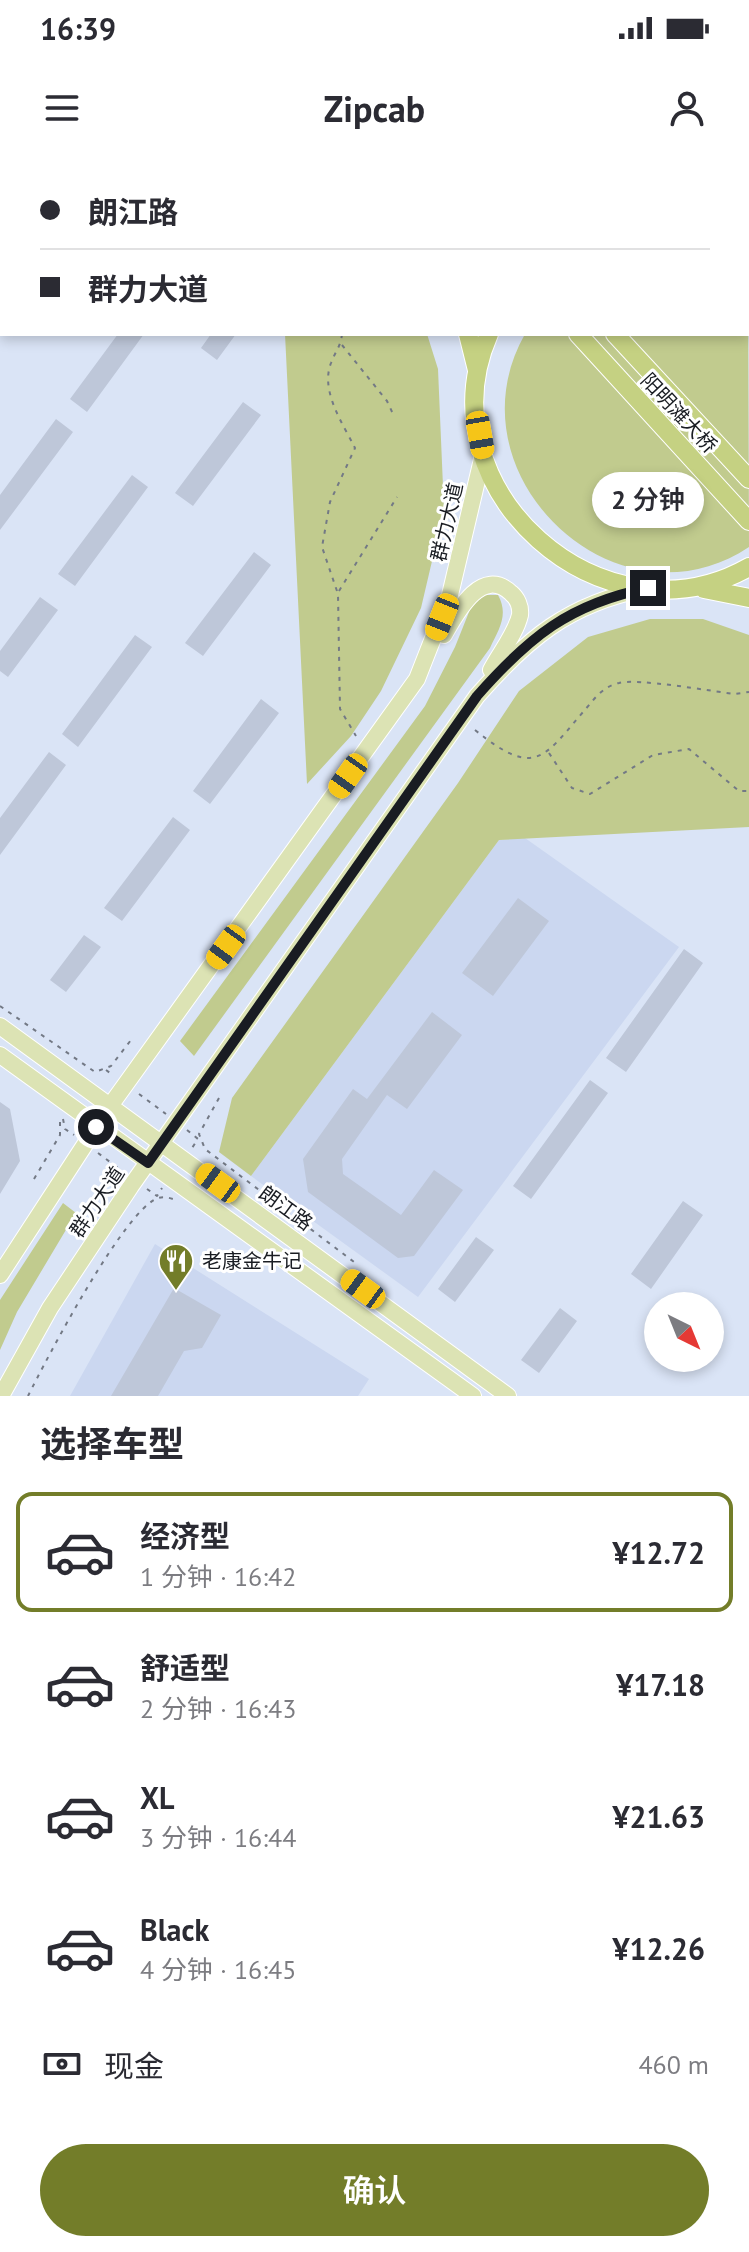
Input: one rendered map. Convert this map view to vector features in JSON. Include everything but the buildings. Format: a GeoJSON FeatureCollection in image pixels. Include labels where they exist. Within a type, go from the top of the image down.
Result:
{"type":"FeatureCollection","features":[{"type":"Feature","properties":{"kind":"highway"},"geometry":{"type":"LineString","coordinates":[[468,336],[478,374]]}},
{"type":"Feature","properties":{"kind":"highway"},"geometry":{"type":"LineString","coordinates":[[488,336],[478,374],[476,415],[483,455],[511,512],[541,543],[586,572],[616,583],[648,588],[720,590],[749,598]]}},
{"type":"Feature","properties":{"kind":"highway","name":"阳明滩大桥"},"geometry":{"type":"LineString","coordinates":[[580,336],[749,521]]}},
{"type":"Feature","properties":{"kind":"highway","name":"阳明滩大桥"},"geometry":{"type":"LineString","coordinates":[[617,336],[749,479]]}},
{"type":"Feature","properties":{"kind":"highway"},"geometry":{"type":"LineString","coordinates":[[685,587],[715,581],[749,567]]}},
{"type":"Feature","properties":{"kind":"main road","name":"群力大道"},"geometry":{"type":"LineString","coordinates":[[0,1275],[110,1106],[417,679],[450,595],[483,455]]}},
{"type":"Feature","properties":{"kind":"main road"},"geometry":{"type":"LineString","coordinates":[[417,679],[472,592],[486,586],[502,586],[515,596],[520,614],[477,696]]}},
{"type":"Feature","properties":{"kind":"main road","name":"群力大道"},"geometry":{"type":"LineString","coordinates":[[1,1396],[50,1308],[162,1142],[477,696],[515,655],[576,609],[606,597],[648,588]]}},
{"type":"Feature","properties":{"kind":"main road","name":"朗江路"},"geometry":{"type":"LineString","coordinates":[[0,1026],[508,1396]]}},
{"type":"Feature","properties":{"kind":"main road"},"geometry":{"type":"LineString","coordinates":[[0,1055],[473,1396]]}},
{"type":"Feature","properties":{"kind":"path"},"geometry":{"type":"LineString","coordinates":[[342,336],[341,344],[329,366],[331,401],[355,448],[330,502],[322,547],[338,594],[340,709],[356,736]]}},
{"type":"Feature","properties":{"kind":"path"},"geometry":{"type":"LineString","coordinates":[[341,344],[387,401],[393,414]]}},
{"type":"Feature","properties":{"kind":"path"},"geometry":{"type":"LineString","coordinates":[[338,594],[397,497]]}},
{"type":"Feature","properties":{"kind":"path"},"geometry":{"type":"LineString","coordinates":[[475,730],[504,753],[524,760],[548,752],[599,693],[619,682],[734,694],[749,692]]}},
{"type":"Feature","properties":{"kind":"path"},"geometry":{"type":"LineString","coordinates":[[548,752],[572,788],[590,794],[653,755],[689,749],[739,791],[749,791]]}},
{"type":"Feature","properties":{"kind":"path"},"geometry":{"type":"LineString","coordinates":[[0,1006],[95,1072],[111,1066],[131,1040]]}},
{"type":"Feature","properties":{"kind":"path"},"geometry":{"type":"LineString","coordinates":[[219,1098],[199,1134],[205,1149],[358,1265]]}},
{"type":"Feature","properties":{"kind":"path"},"geometry":{"type":"LineString","coordinates":[[34,1179],[60,1135],[62,1123],[55,1109]]}},
{"type":"Feature","properties":{"kind":"path"},"geometry":{"type":"LineString","coordinates":[[28,1396],[118,1241],[157,1197],[179,1201]]}},
{"type":"Feature","properties":{"kind":"shaded area"},"geometry":{"type":"Polygon","coordinates":[[[525,838],[679,947],[418,1297],[251,1176],[499,840],[525,838]]]}},
{"type":"Feature","properties":{"kind":"shaded area"},"geometry":{"type":"Polygon","coordinates":[[[155,1244],[369,1379],[358,1396],[70,1396],[155,1244]]]}},
{"type":"Feature","properties":{"kind":"green space"},"geometry":{"type":"Polygon","coordinates":[[[285,336],[428,336],[438,369],[444,510],[421,608],[381,691],[351,736],[307,784],[285,336]]]}},
{"type":"Feature","properties":{"kind":"green space"},"geometry":{"type":"Polygon","coordinates":[[[524,336],[748,336],[749,547],[698,569],[646,571],[598,555],[557,526],[526,486],[508,438],[506,387],[524,336]]]}},
{"type":"Feature","properties":{"kind":"green space"},"geometry":{"type":"Polygon","coordinates":[[[484,595],[498,595],[503,609],[502,622],[490,648],[194,1056],[180,1041],[425,706],[471,607],[484,595]]]}},
{"type":"Feature","properties":{"kind":"green space"},"geometry":{"type":"Polygon","coordinates":[[[650,619],[703,619],[749,635],[749,827],[499,840],[251,1176],[219,1152],[232,1098],[458,783],[519,691],[588,637],[650,619]]]}},
{"type":"Feature","properties":{"kind":"green space"},"geometry":{"type":"Polygon","coordinates":[[[63,1203],[76,1213],[17,1312],[0,1350],[0,1300],[63,1203]]]}},
{"type":"Feature","properties":{"kind":"place","name":"老康金牛记"},"geometry":{"type":"Point","coordinates":[176,1292]}},
{"type":"Feature","properties":{"kind":"route"},"geometry":{"type":"LineString","coordinates":[[96,1127],[148,1163],[477,696],[515,655],[576,609],[606,597],[648,588]]}}]}
